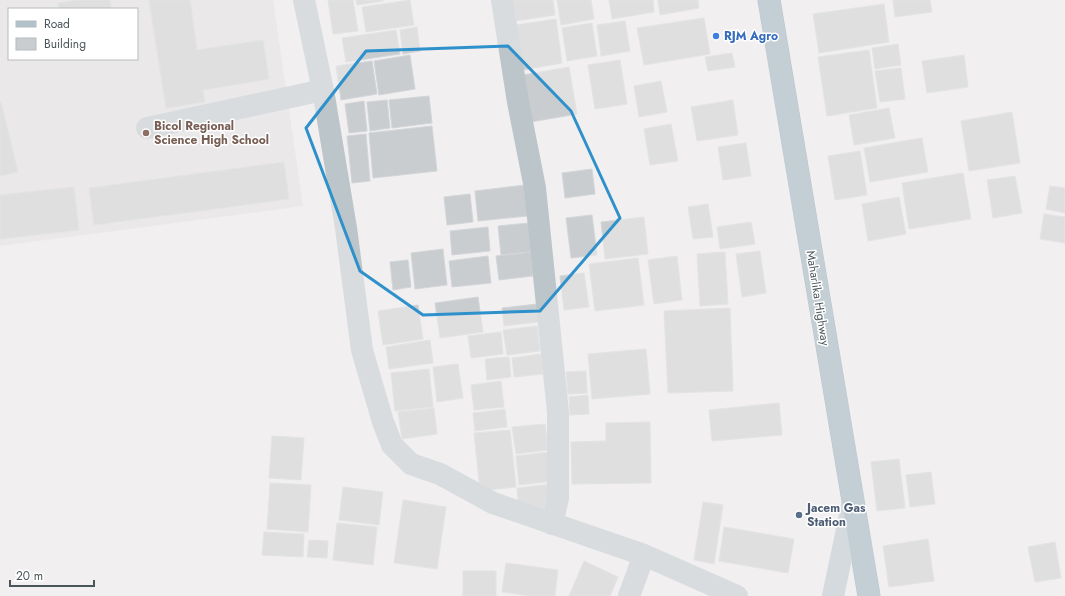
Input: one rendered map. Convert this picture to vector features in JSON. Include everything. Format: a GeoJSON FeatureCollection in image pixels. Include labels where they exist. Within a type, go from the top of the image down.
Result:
{"type":"FeatureCollection","features":[{"type":"Feature","properties":{"kind":"highway","name":"Maharlika Highway"},"geometry":{"type":"LineString","coordinates":[[769,0],[852,506],[869,596]]}},
{"type":"Feature","properties":{"kind":"main road"},"geometry":{"type":"LineString","coordinates":[[833,596],[852,506]]}},
{"type":"Feature","properties":{"kind":"street"},"geometry":{"type":"LineString","coordinates":[[304,0],[323,90],[346,228],[362,350],[383,422],[392,445],[411,464],[440,474],[493,502],[552,524],[644,555],[737,596]]}},
{"type":"Feature","properties":{"kind":"street"},"geometry":{"type":"LineString","coordinates":[[502,0],[518,102],[535,188],[558,412],[558,498],[552,524]]}},
{"type":"Feature","properties":{"kind":"street"},"geometry":{"type":"LineString","coordinates":[[147,128],[323,90]]}},
{"type":"Feature","properties":{"kind":"street"},"geometry":{"type":"LineString","coordinates":[[629,596],[644,555]]}},
{"type":"Feature","properties":{"kind":"highlighted area"},"geometry":{"type":"Polygon","coordinates":[[[508,46],[571,111],[620,218],[540,311],[423,315],[360,271],[306,128],[366,51],[508,46]]]}},
{"type":"Feature","properties":{"kind":"shaded area","name":"Bicol Regional Science High School"},"geometry":{"type":"Polygon","coordinates":[[[0,0],[273,0],[303,206],[0,246],[0,0]]]}},
{"type":"Feature","properties":{"kind":"building"},"geometry":{"type":"Polygon","coordinates":[[[78,0],[110,0],[111,8],[59,8],[58,3],[78,0]]]}},
{"type":"Feature","properties":{"kind":"building"},"geometry":{"type":"Polygon","coordinates":[[[149,0],[190,0],[197,50],[263,40],[269,79],[203,90],[205,102],[166,108],[149,0]]]}},
{"type":"Feature","properties":{"kind":"building"},"geometry":{"type":"Polygon","coordinates":[[[328,0],[353,0],[358,31],[333,34],[328,0]]]}},
{"type":"Feature","properties":{"kind":"building"},"geometry":{"type":"Polygon","coordinates":[[[356,0],[383,0],[383,1],[357,5],[356,0]]]}},
{"type":"Feature","properties":{"kind":"building"},"geometry":{"type":"Polygon","coordinates":[[[410,0],[414,25],[366,32],[362,7],[410,0]]]}},
{"type":"Feature","properties":{"kind":"building"},"geometry":{"type":"Polygon","coordinates":[[[513,0],[553,0],[555,15],[516,21],[513,0]]]}},
{"type":"Feature","properties":{"kind":"building"},"geometry":{"type":"Polygon","coordinates":[[[557,0],[591,0],[594,19],[561,25],[557,0]]]}},
{"type":"Feature","properties":{"kind":"building"},"geometry":{"type":"Polygon","coordinates":[[[609,0],[653,0],[654,12],[612,19],[609,0]]]}},
{"type":"Feature","properties":{"kind":"building"},"geometry":{"type":"Polygon","coordinates":[[[658,0],[698,0],[699,8],[660,15],[658,0]]]}},
{"type":"Feature","properties":{"kind":"building"},"geometry":{"type":"Polygon","coordinates":[[[893,0],[930,0],[932,12],[895,17],[893,0]]]}},
{"type":"Feature","properties":{"kind":"building"},"geometry":{"type":"Polygon","coordinates":[[[884,4],[889,42],[819,53],[813,14],[884,4]]]}},
{"type":"Feature","properties":{"kind":"building"},"geometry":{"type":"Polygon","coordinates":[[[704,18],[710,54],[644,65],[637,28],[704,18]]]}},
{"type":"Feature","properties":{"kind":"building"},"geometry":{"type":"Polygon","coordinates":[[[556,19],[562,63],[523,70],[516,25],[556,19]]]}},
{"type":"Feature","properties":{"kind":"building"},"geometry":{"type":"Polygon","coordinates":[[[625,21],[630,51],[601,56],[597,25],[625,21]]]}},
{"type":"Feature","properties":{"kind":"building"},"geometry":{"type":"Polygon","coordinates":[[[592,23],[597,56],[567,61],[562,28],[592,23]]]}},
{"type":"Feature","properties":{"kind":"building"},"geometry":{"type":"Polygon","coordinates":[[[417,27],[420,51],[403,54],[400,30],[417,27]]]}},
{"type":"Feature","properties":{"kind":"building"},"geometry":{"type":"Polygon","coordinates":[[[396,30],[400,54],[346,62],[342,38],[396,30]]]}},
{"type":"Feature","properties":{"kind":"building"},"geometry":{"type":"Polygon","coordinates":[[[898,44],[901,65],[875,69],[872,48],[898,44]]]}},
{"type":"Feature","properties":{"kind":"building"},"geometry":{"type":"Polygon","coordinates":[[[869,50],[877,108],[827,116],[818,57],[869,50]]]}},
{"type":"Feature","properties":{"kind":"building"},"geometry":{"type":"Polygon","coordinates":[[[732,53],[735,67],[708,71],[705,57],[732,53]]]}},
{"type":"Feature","properties":{"kind":"building"},"geometry":{"type":"Polygon","coordinates":[[[410,55],[415,89],[379,95],[374,61],[410,55]]]}},
{"type":"Feature","properties":{"kind":"building"},"geometry":{"type":"Polygon","coordinates":[[[964,55],[968,87],[927,93],[922,61],[964,55]]]}},
{"type":"Feature","properties":{"kind":"building"},"geometry":{"type":"Polygon","coordinates":[[[620,60],[627,104],[595,109],[588,65],[620,60]]]}},
{"type":"Feature","properties":{"kind":"building"},"geometry":{"type":"Polygon","coordinates":[[[372,61],[377,94],[341,100],[336,66],[372,61]]]}},
{"type":"Feature","properties":{"kind":"building"},"geometry":{"type":"Polygon","coordinates":[[[569,67],[577,114],[531,122],[523,75],[569,67]]]}},
{"type":"Feature","properties":{"kind":"building"},"geometry":{"type":"Polygon","coordinates":[[[901,68],[905,99],[880,102],[875,71],[901,68]]]}},
{"type":"Feature","properties":{"kind":"building"},"geometry":{"type":"Polygon","coordinates":[[[661,81],[667,112],[639,117],[634,86],[661,81]]]}},
{"type":"Feature","properties":{"kind":"building"},"geometry":{"type":"Polygon","coordinates":[[[429,96],[432,123],[392,128],[389,100],[429,96]]]}},
{"type":"Feature","properties":{"kind":"building"},"geometry":{"type":"Polygon","coordinates":[[[387,100],[390,128],[370,131],[367,102],[387,100]]]}},
{"type":"Feature","properties":{"kind":"building"},"geometry":{"type":"Polygon","coordinates":[[[733,100],[738,135],[697,141],[691,107],[733,100]]]}},
{"type":"Feature","properties":{"kind":"building"},"geometry":{"type":"Polygon","coordinates":[[[364,101],[367,131],[349,133],[345,104],[364,101]]]}},
{"type":"Feature","properties":{"kind":"building"},"geometry":{"type":"Polygon","coordinates":[[[1,102],[18,172],[0,176],[0,103],[1,102]]]}},
{"type":"Feature","properties":{"kind":"building"},"geometry":{"type":"Polygon","coordinates":[[[889,108],[895,138],[854,145],[849,115],[889,108]]]}},
{"type":"Feature","properties":{"kind":"building"},"geometry":{"type":"Polygon","coordinates":[[[1012,112],[1020,163],[969,171],[961,121],[1012,112]]]}},
{"type":"Feature","properties":{"kind":"building"},"geometry":{"type":"Polygon","coordinates":[[[671,124],[678,161],[650,165],[644,129],[671,124]]]}},
{"type":"Feature","properties":{"kind":"building"},"geometry":{"type":"Polygon","coordinates":[[[432,126],[437,171],[373,178],[369,133],[432,126]]]}},
{"type":"Feature","properties":{"kind":"building"},"geometry":{"type":"Polygon","coordinates":[[[366,134],[370,181],[352,183],[347,136],[366,134]]]}},
{"type":"Feature","properties":{"kind":"building"},"geometry":{"type":"Polygon","coordinates":[[[922,138],[928,172],[870,182],[864,148],[922,138]]]}},
{"type":"Feature","properties":{"kind":"building"},"geometry":{"type":"Polygon","coordinates":[[[746,143],[751,176],[723,180],[718,147],[746,143]]]}},
{"type":"Feature","properties":{"kind":"building"},"geometry":{"type":"Polygon","coordinates":[[[860,151],[867,195],[835,200],[828,156],[860,151]]]}},
{"type":"Feature","properties":{"kind":"building"},"geometry":{"type":"Polygon","coordinates":[[[284,162],[289,199],[94,225],[89,188],[284,162]]]}},
{"type":"Feature","properties":{"kind":"building"},"geometry":{"type":"Polygon","coordinates":[[[592,169],[595,194],[565,198],[562,173],[592,169]]]}},
{"type":"Feature","properties":{"kind":"building"},"geometry":{"type":"Polygon","coordinates":[[[963,173],[971,219],[909,229],[902,183],[963,173]]]}},
{"type":"Feature","properties":{"kind":"building"},"geometry":{"type":"Polygon","coordinates":[[[1015,176],[1022,213],[993,218],[987,180],[1015,176]]]}},
{"type":"Feature","properties":{"kind":"building"},"geometry":{"type":"Polygon","coordinates":[[[525,185],[528,216],[478,221],[475,191],[525,185]]]}},
{"type":"Feature","properties":{"kind":"building"},"geometry":{"type":"Polygon","coordinates":[[[1050,186],[1065,188],[1065,213],[1046,209],[1050,186]]]}},
{"type":"Feature","properties":{"kind":"building"},"geometry":{"type":"Polygon","coordinates":[[[74,187],[79,230],[0,239],[0,195],[74,187]]]}},
{"type":"Feature","properties":{"kind":"building"},"geometry":{"type":"Polygon","coordinates":[[[470,194],[473,222],[447,225],[444,197],[470,194]]]}},
{"type":"Feature","properties":{"kind":"building"},"geometry":{"type":"Polygon","coordinates":[[[899,197],[906,234],[868,241],[862,204],[899,197]]]}},
{"type":"Feature","properties":{"kind":"building"},"geometry":{"type":"Polygon","coordinates":[[[708,204],[713,237],[693,239],[688,207],[708,204]]]}},
{"type":"Feature","properties":{"kind":"building"},"geometry":{"type":"Polygon","coordinates":[[[1044,214],[1065,217],[1065,243],[1040,239],[1044,214]]]}},
{"type":"Feature","properties":{"kind":"building"},"geometry":{"type":"Polygon","coordinates":[[[592,215],[597,255],[571,258],[566,218],[592,215]]]}},
{"type":"Feature","properties":{"kind":"building"},"geometry":{"type":"Polygon","coordinates":[[[644,217],[648,254],[605,259],[601,222],[644,217]]]}},
{"type":"Feature","properties":{"kind":"building"},"geometry":{"type":"Polygon","coordinates":[[[751,222],[755,244],[720,249],[717,227],[751,222]]]}},
{"type":"Feature","properties":{"kind":"building"},"geometry":{"type":"Polygon","coordinates":[[[528,223],[531,252],[501,255],[498,226],[528,223]]]}},
{"type":"Feature","properties":{"kind":"building"},"geometry":{"type":"Polygon","coordinates":[[[488,227],[490,251],[452,255],[450,231],[488,227]]]}},
{"type":"Feature","properties":{"kind":"building"},"geometry":{"type":"Polygon","coordinates":[[[443,249],[447,285],[415,289],[411,253],[443,249]]]}},
{"type":"Feature","properties":{"kind":"building"},"geometry":{"type":"Polygon","coordinates":[[[760,251],[766,293],[742,297],[736,254],[760,251]]]}},
{"type":"Feature","properties":{"kind":"building"},"geometry":{"type":"Polygon","coordinates":[[[531,252],[533,276],[499,280],[496,256],[531,252]]]}},
{"type":"Feature","properties":{"kind":"building"},"geometry":{"type":"Polygon","coordinates":[[[725,252],[728,304],[700,306],[697,254],[725,252]]]}},
{"type":"Feature","properties":{"kind":"building"},"geometry":{"type":"Polygon","coordinates":[[[488,256],[491,283],[452,287],[449,261],[488,256]]]}},
{"type":"Feature","properties":{"kind":"building"},"geometry":{"type":"Polygon","coordinates":[[[677,256],[682,300],[654,304],[648,260],[677,256]]]}},
{"type":"Feature","properties":{"kind":"building"},"geometry":{"type":"Polygon","coordinates":[[[638,258],[644,305],[595,311],[589,264],[638,258]]]}},
{"type":"Feature","properties":{"kind":"building"},"geometry":{"type":"Polygon","coordinates":[[[408,260],[411,287],[393,290],[390,262],[408,260]]]}},
{"type":"Feature","properties":{"kind":"building"},"geometry":{"type":"Polygon","coordinates":[[[584,273],[589,307],[564,310],[560,276],[584,273]]]}},
{"type":"Feature","properties":{"kind":"building"},"geometry":{"type":"Polygon","coordinates":[[[478,297],[483,332],[440,338],[435,303],[478,297]]]}},
{"type":"Feature","properties":{"kind":"building"},"geometry":{"type":"Polygon","coordinates":[[[537,304],[539,322],[504,326],[502,308],[537,304]]]}},
{"type":"Feature","properties":{"kind":"building"},"geometry":{"type":"Polygon","coordinates":[[[418,305],[423,339],[383,345],[378,311],[418,305]]]}},
{"type":"Feature","properties":{"kind":"building"},"geometry":{"type":"Polygon","coordinates":[[[730,308],[733,391],[668,393],[664,311],[730,308]]]}},
{"type":"Feature","properties":{"kind":"building"},"geometry":{"type":"Polygon","coordinates":[[[537,326],[540,351],[507,355],[503,330],[537,326]]]}},
{"type":"Feature","properties":{"kind":"building"},"geometry":{"type":"Polygon","coordinates":[[[501,332],[503,354],[471,358],[468,336],[501,332]]]}},
{"type":"Feature","properties":{"kind":"building"},"geometry":{"type":"Polygon","coordinates":[[[430,340],[433,363],[389,369],[386,347],[430,340]]]}},
{"type":"Feature","properties":{"kind":"building"},"geometry":{"type":"Polygon","coordinates":[[[646,349],[650,394],[592,399],[588,354],[646,349]]]}},
{"type":"Feature","properties":{"kind":"building"},"geometry":{"type":"Polygon","coordinates":[[[541,354],[543,374],[514,377],[512,358],[541,354]]]}},
{"type":"Feature","properties":{"kind":"building"},"geometry":{"type":"Polygon","coordinates":[[[509,357],[511,377],[487,380],[485,359],[509,357]]]}},
{"type":"Feature","properties":{"kind":"building"},"geometry":{"type":"Polygon","coordinates":[[[458,364],[463,398],[437,402],[433,367],[458,364]]]}},
{"type":"Feature","properties":{"kind":"building"},"geometry":{"type":"Polygon","coordinates":[[[429,369],[433,407],[395,411],[391,373],[429,369]]]}},
{"type":"Feature","properties":{"kind":"building"},"geometry":{"type":"Polygon","coordinates":[[[586,371],[587,393],[568,394],[566,372],[586,371]]]}},
{"type":"Feature","properties":{"kind":"building"},"geometry":{"type":"Polygon","coordinates":[[[501,381],[504,407],[474,410],[471,385],[501,381]]]}},
{"type":"Feature","properties":{"kind":"building"},"geometry":{"type":"Polygon","coordinates":[[[588,395],[589,414],[570,415],[569,397],[588,395]]]}},
{"type":"Feature","properties":{"kind":"building"},"geometry":{"type":"Polygon","coordinates":[[[779,403],[782,435],[712,441],[709,410],[779,403]]]}},
{"type":"Feature","properties":{"kind":"building"},"geometry":{"type":"Polygon","coordinates":[[[434,408],[437,434],[402,439],[398,412],[434,408]]]}},
{"type":"Feature","properties":{"kind":"building"},"geometry":{"type":"Polygon","coordinates":[[[505,409],[507,427],[475,431],[473,413],[505,409]]]}},
{"type":"Feature","properties":{"kind":"building"},"geometry":{"type":"Polygon","coordinates":[[[650,422],[651,483],[572,484],[571,442],[606,441],[606,423],[650,422]]]}},
{"type":"Feature","properties":{"kind":"building"},"geometry":{"type":"Polygon","coordinates":[[[545,424],[548,450],[516,454],[512,427],[545,424]]]}},
{"type":"Feature","properties":{"kind":"building"},"geometry":{"type":"Polygon","coordinates":[[[510,430],[516,487],[480,491],[474,433],[510,430]]]}},
{"type":"Feature","properties":{"kind":"building"},"geometry":{"type":"Polygon","coordinates":[[[272,436],[304,438],[301,480],[269,478],[272,436]]]}},
{"type":"Feature","properties":{"kind":"building"},"geometry":{"type":"Polygon","coordinates":[[[550,452],[553,481],[519,485],[516,456],[550,452]]]}},
{"type":"Feature","properties":{"kind":"building"},"geometry":{"type":"Polygon","coordinates":[[[899,459],[905,508],[877,511],[871,462],[899,459]]]}},
{"type":"Feature","properties":{"kind":"building"},"geometry":{"type":"Polygon","coordinates":[[[931,472],[935,504],[910,507],[906,475],[931,472]]]}},
{"type":"Feature","properties":{"kind":"building"},"geometry":{"type":"Polygon","coordinates":[[[270,483],[311,485],[308,532],[267,529],[270,483]]]}},
{"type":"Feature","properties":{"kind":"building"},"geometry":{"type":"Polygon","coordinates":[[[552,484],[544,509],[518,501],[517,488],[552,484]]]}},
{"type":"Feature","properties":{"kind":"building"},"geometry":{"type":"Polygon","coordinates":[[[343,487],[383,492],[379,525],[339,520],[343,487]]]}},
{"type":"Feature","properties":{"kind":"building"},"geometry":{"type":"Polygon","coordinates":[[[403,500],[446,507],[437,569],[394,563],[403,500]]]}},
{"type":"Feature","properties":{"kind":"building"},"geometry":{"type":"Polygon","coordinates":[[[703,502],[723,505],[714,564],[694,560],[703,502]]]}},
{"type":"Feature","properties":{"kind":"building"},"geometry":{"type":"Polygon","coordinates":[[[337,523],[377,527],[373,565],[333,560],[337,523]]]}},
{"type":"Feature","properties":{"kind":"building"},"geometry":{"type":"Polygon","coordinates":[[[724,527],[794,539],[788,573],[719,561],[724,527]]]}},
{"type":"Feature","properties":{"kind":"building"},"geometry":{"type":"Polygon","coordinates":[[[264,532],[304,534],[303,557],[262,555],[264,532]]]}},
{"type":"Feature","properties":{"kind":"building"},"geometry":{"type":"Polygon","coordinates":[[[928,539],[934,581],[889,587],[883,546],[928,539]]]}},
{"type":"Feature","properties":{"kind":"building"},"geometry":{"type":"Polygon","coordinates":[[[309,540],[328,541],[327,558],[307,557],[309,540]]]}},
{"type":"Feature","properties":{"kind":"building"},"geometry":{"type":"Polygon","coordinates":[[[1055,542],[1061,578],[1035,582],[1028,547],[1055,542]]]}},
{"type":"Feature","properties":{"kind":"building"},"geometry":{"type":"Polygon","coordinates":[[[584,561],[618,577],[610,596],[569,596],[584,561]]]}},
{"type":"Feature","properties":{"kind":"building"},"geometry":{"type":"Polygon","coordinates":[[[506,563],[558,570],[555,596],[531,596],[502,592],[506,563]]]}},
{"type":"Feature","properties":{"kind":"building"},"geometry":{"type":"Polygon","coordinates":[[[463,571],[496,571],[496,596],[463,596],[463,571]]]}},
{"type":"Feature","properties":{"kind":"place","name":"RJM Agro"},"geometry":{"type":"Point","coordinates":[716,36]}},
{"type":"Feature","properties":{"kind":"place","name":"Bicol Regional Science High School"},"geometry":{"type":"Point","coordinates":[146,133]}},
{"type":"Feature","properties":{"kind":"place","name":"Jacem Gas Station"},"geometry":{"type":"Point","coordinates":[799,515]}}]}
